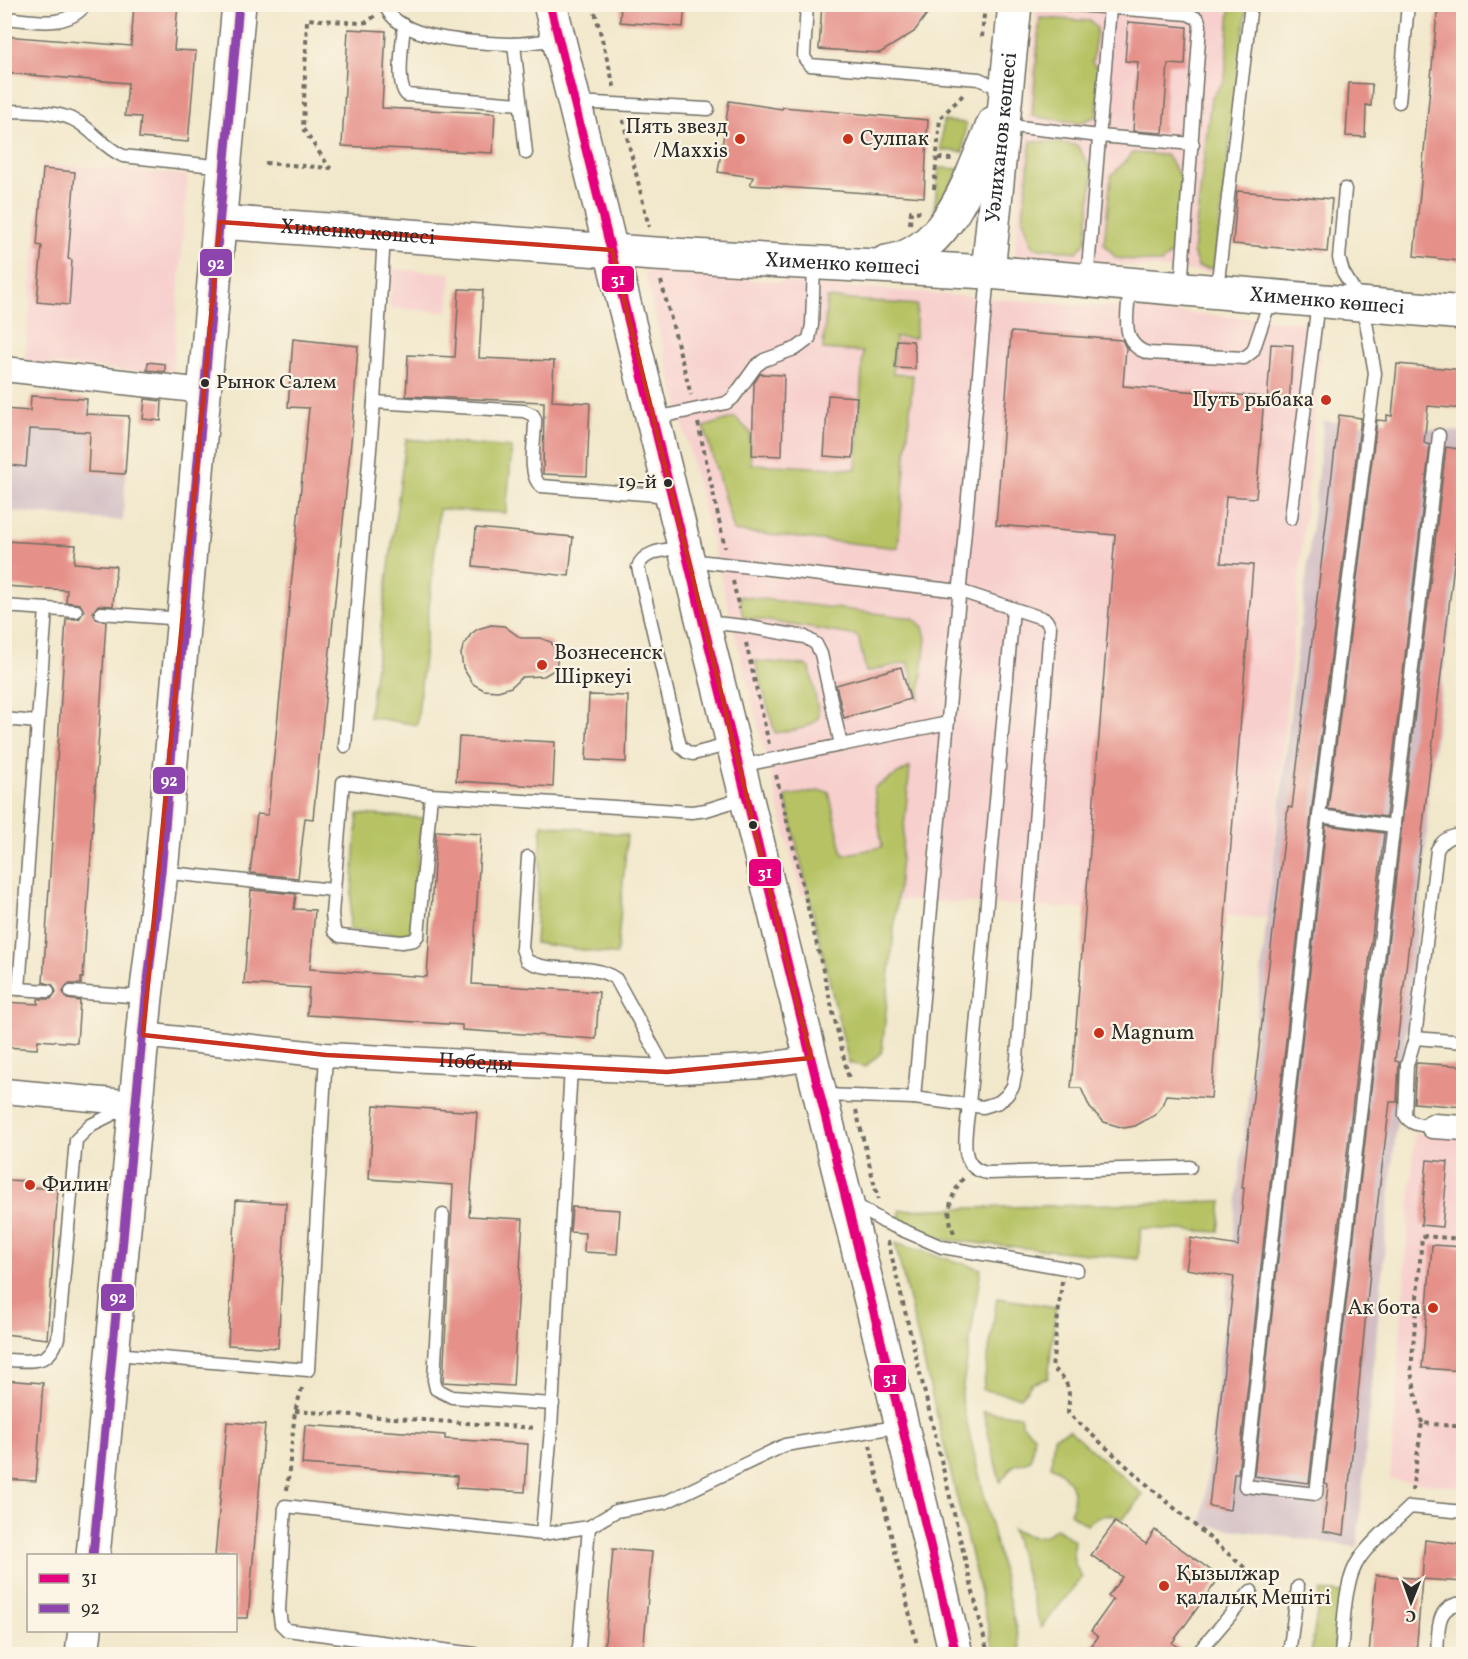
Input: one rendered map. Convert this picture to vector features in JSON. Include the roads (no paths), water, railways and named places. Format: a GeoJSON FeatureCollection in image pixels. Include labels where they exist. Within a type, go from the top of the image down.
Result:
{"type":"FeatureCollection","features":[{"type":"Feature","properties":{"kind":"main road"},"geometry":{"type":"LineString","coordinates":[[93,1554],[146,997],[161,872],[239,4]]}},
{"type":"Feature","properties":{"kind":"main road"},"geometry":{"type":"LineString","coordinates":[[550,4],[654,418],[956,1654]]}},
{"type":"Feature","properties":{"kind":"main road","name":"Уәлиханов көшесі"},"geometry":{"type":"LineString","coordinates":[[988,272],[998,98],[1015,4]]}},
{"type":"Feature","properties":{"kind":"main road"},"geometry":{"type":"LineString","coordinates":[[850,264],[904,259],[920,250],[933,238],[963,193],[998,98]]}},
{"type":"Feature","properties":{"kind":"main road","name":"Хименко көшесі"},"geometry":{"type":"LineString","coordinates":[[220,222],[654,254],[988,272],[1464,314]]}},
{"type":"Feature","properties":{"kind":"main road"},"geometry":{"type":"LineString","coordinates":[[82,1654],[85,1632]]}},
{"type":"Feature","properties":{"kind":"street"},"geometry":{"type":"LineString","coordinates":[[4,369],[205,391]]}},
{"type":"Feature","properties":{"kind":"street","name":"Победы"},"geometry":{"type":"LineString","coordinates":[[143,1035],[326,1055],[667,1072],[762,1066],[811,1058]]}},
{"type":"Feature","properties":{"kind":"street"},"geometry":{"type":"LineString","coordinates":[[4,1091],[136,1103]]}},
{"type":"Feature","properties":{"kind":"street"},"geometry":{"type":"LineString","coordinates":[[1433,1126],[1464,1128]]}},
{"type":"Feature","properties":{"kind":"lane"},"geometry":{"type":"LineString","coordinates":[[4,18],[55,22],[73,17],[86,4]]}},
{"type":"Feature","properties":{"kind":"lane"},"geometry":{"type":"LineString","coordinates":[[807,4],[804,54],[810,65],[998,98],[1100,136],[1192,144]]}},
{"type":"Feature","properties":{"kind":"lane"},"geometry":{"type":"LineString","coordinates":[[1065,4],[1188,14],[1198,19],[1201,32],[1180,290]]}},
{"type":"Feature","properties":{"kind":"lane"},"geometry":{"type":"LineString","coordinates":[[1217,293],[1251,4]]}},
{"type":"Feature","properties":{"kind":"lane"},"geometry":{"type":"LineString","coordinates":[[1399,102],[1408,4]]}},
{"type":"Feature","properties":{"kind":"lane"},"geometry":{"type":"LineString","coordinates":[[382,8],[404,25],[437,37],[514,44],[559,39]]}},
{"type":"Feature","properties":{"kind":"lane"},"geometry":{"type":"LineString","coordinates":[[1087,282],[1110,8]]}},
{"type":"Feature","properties":{"kind":"lane"},"geometry":{"type":"LineString","coordinates":[[404,25],[400,81],[407,95],[520,104]]}},
{"type":"Feature","properties":{"kind":"lane"},"geometry":{"type":"LineString","coordinates":[[514,44],[526,153]]}},
{"type":"Feature","properties":{"kind":"lane"},"geometry":{"type":"LineString","coordinates":[[574,102],[708,109]]}},
{"type":"Feature","properties":{"kind":"lane"},"geometry":{"type":"LineString","coordinates":[[4,111],[67,117],[81,124],[101,142],[123,156],[225,167]]}},
{"type":"Feature","properties":{"kind":"lane"},"geometry":{"type":"LineString","coordinates":[[1345,189],[1339,258],[1343,272],[1363,305],[1375,373],[1319,816],[1245,1486],[1316,1494],[1439,435]]}},
{"type":"Feature","properties":{"kind":"lane"},"geometry":{"type":"LineString","coordinates":[[345,746],[374,402],[384,235]]}},
{"type":"Feature","properties":{"kind":"lane"},"geometry":{"type":"LineString","coordinates":[[654,418],[726,404],[756,366],[764,360],[797,348],[809,339],[812,325],[814,263]]}},
{"type":"Feature","properties":{"kind":"lane"},"geometry":{"type":"LineString","coordinates":[[914,1098],[988,272]]}},
{"type":"Feature","properties":{"kind":"lane"},"geometry":{"type":"LineString","coordinates":[[1130,285],[1128,334],[1137,348],[1149,353],[1244,358],[1250,355],[1255,346],[1272,297]]}},
{"type":"Feature","properties":{"kind":"lane"},"geometry":{"type":"LineString","coordinates":[[1291,518],[1318,301]]}},
{"type":"Feature","properties":{"kind":"lane"},"geometry":{"type":"LineString","coordinates":[[374,402],[524,411],[533,415],[535,419],[533,469],[536,482],[541,486],[672,496]]}},
{"type":"Feature","properties":{"kind":"lane"},"geometry":{"type":"LineString","coordinates":[[819,1095],[914,1098],[983,1107],[999,1102],[1013,1086],[1050,631],[1046,620],[960,591],[729,564],[686,553],[650,554],[640,561],[638,567],[680,746],[687,752],[736,755],[773,761],[841,744],[948,723]]}},
{"type":"Feature","properties":{"kind":"lane"},"geometry":{"type":"LineString","coordinates":[[4,606],[76,611]]}},
{"type":"Feature","properties":{"kind":"lane"},"geometry":{"type":"LineString","coordinates":[[19,989],[46,609]]}},
{"type":"Feature","properties":{"kind":"lane"},"geometry":{"type":"LineString","coordinates":[[1013,609],[969,1105],[967,1159],[971,1167],[979,1172],[988,1173],[1190,1167]]}},
{"type":"Feature","properties":{"kind":"lane"},"geometry":{"type":"LineString","coordinates":[[101,613],[183,619]]}},
{"type":"Feature","properties":{"kind":"lane"},"geometry":{"type":"LineString","coordinates":[[703,621],[805,637],[816,644],[821,654],[841,744]]}},
{"type":"Feature","properties":{"kind":"lane"},"geometry":{"type":"LineString","coordinates":[[4,719],[37,722]]}},
{"type":"Feature","properties":{"kind":"lane"},"geometry":{"type":"LineString","coordinates":[[431,795],[419,929],[414,940],[402,942],[340,936],[334,931],[332,924],[343,782],[431,795],[692,812],[747,798]]}},
{"type":"Feature","properties":{"kind":"lane"},"geometry":{"type":"LineString","coordinates":[[1319,816],[1394,826]]}},
{"type":"Feature","properties":{"kind":"lane"},"geometry":{"type":"LineString","coordinates":[[1433,1126],[1413,1124],[1405,1114],[1407,1065],[1415,1038],[1437,850],[1447,838],[1464,835]]}},
{"type":"Feature","properties":{"kind":"lane"},"geometry":{"type":"LineString","coordinates":[[528,857],[522,948],[526,960],[539,966],[603,971],[616,979],[667,1072]]}},
{"type":"Feature","properties":{"kind":"lane"},"geometry":{"type":"LineString","coordinates":[[161,872],[333,890]]}},
{"type":"Feature","properties":{"kind":"lane"},"geometry":{"type":"LineString","coordinates":[[4,988],[48,991]]}},
{"type":"Feature","properties":{"kind":"lane"},"geometry":{"type":"LineString","coordinates":[[71,992],[146,997]]}},
{"type":"Feature","properties":{"kind":"lane"},"geometry":{"type":"LineString","coordinates":[[1415,1038],[1464,1042]]}},
{"type":"Feature","properties":{"kind":"lane"},"geometry":{"type":"LineString","coordinates":[[113,1354],[308,1370],[326,1055]]}},
{"type":"Feature","properties":{"kind":"lane"},"geometry":{"type":"LineString","coordinates":[[542,1534],[553,1404],[571,1067]]}},
{"type":"Feature","properties":{"kind":"lane"},"geometry":{"type":"LineString","coordinates":[[4,1360],[38,1360],[47,1358],[52,1353],[58,1338],[76,1140],[91,1125],[136,1103]]}},
{"type":"Feature","properties":{"kind":"lane"},"geometry":{"type":"LineString","coordinates":[[845,1198],[884,1222],[942,1247],[1077,1270]]}},
{"type":"Feature","properties":{"kind":"lane"},"geometry":{"type":"LineString","coordinates":[[443,1215],[434,1372],[436,1389],[452,1397],[553,1404]]}},
{"type":"Feature","properties":{"kind":"lane"},"geometry":{"type":"LineString","coordinates":[[475,1654],[287,1630],[281,1624],[279,1611],[285,1506],[542,1534],[589,1527],[616,1512],[666,1502],[785,1445],[902,1426]]}},
{"type":"Feature","properties":{"kind":"lane"},"geometry":{"type":"LineString","coordinates":[[1341,1654],[1348,1592],[1360,1556],[1410,1507],[1464,1512]]}},
{"type":"Feature","properties":{"kind":"lane"},"geometry":{"type":"LineString","coordinates":[[576,1654],[579,1648],[589,1527]]}},
{"type":"Feature","properties":{"kind":"lane"},"geometry":{"type":"LineString","coordinates":[[1288,1654],[1298,1587]]}},
{"type":"Feature","properties":{"kind":"lane"},"geometry":{"type":"LineString","coordinates":[[1197,1654],[1251,1592]]}},
{"type":"Feature","properties":{"kind":"lane"},"geometry":{"type":"LineString","coordinates":[[1437,1654],[1439,1624],[1443,1612],[1451,1605],[1464,1603]]}},
{"type":"Feature","properties":{"kind":"place","name":"Пять звезд /Maxxis"},"geometry":{"type":"Point","coordinates":[740,139]}},
{"type":"Feature","properties":{"kind":"place","name":"Сулпак"},"geometry":{"type":"Point","coordinates":[848,139]}},
{"type":"Feature","properties":{"kind":"place","name":"Рынок Салем"},"geometry":{"type":"Point","coordinates":[205,383]}},
{"type":"Feature","properties":{"kind":"place","name":"Путь рыбака"},"geometry":{"type":"Point","coordinates":[1326,400]}},
{"type":"Feature","properties":{"kind":"place","name":"19-й"},"geometry":{"type":"Point","coordinates":[668,483]}},
{"type":"Feature","properties":{"kind":"place","name":"Вознесенск Шіркеуі"},"geometry":{"type":"Point","coordinates":[542,665]}},
{"type":"Feature","properties":{"kind":"place","name":"Magnum"},"geometry":{"type":"Point","coordinates":[1099,1033]}},
{"type":"Feature","properties":{"kind":"place","name":"Филин"},"geometry":{"type":"Point","coordinates":[30,1185]}},
{"type":"Feature","properties":{"kind":"place","name":"Ак бота"},"geometry":{"type":"Point","coordinates":[1433,1308]}},
{"type":"Feature","properties":{"kind":"place","name":"Қызылжар қалалық Мешіті"},"geometry":{"type":"Point","coordinates":[1164,1586]}}]}
